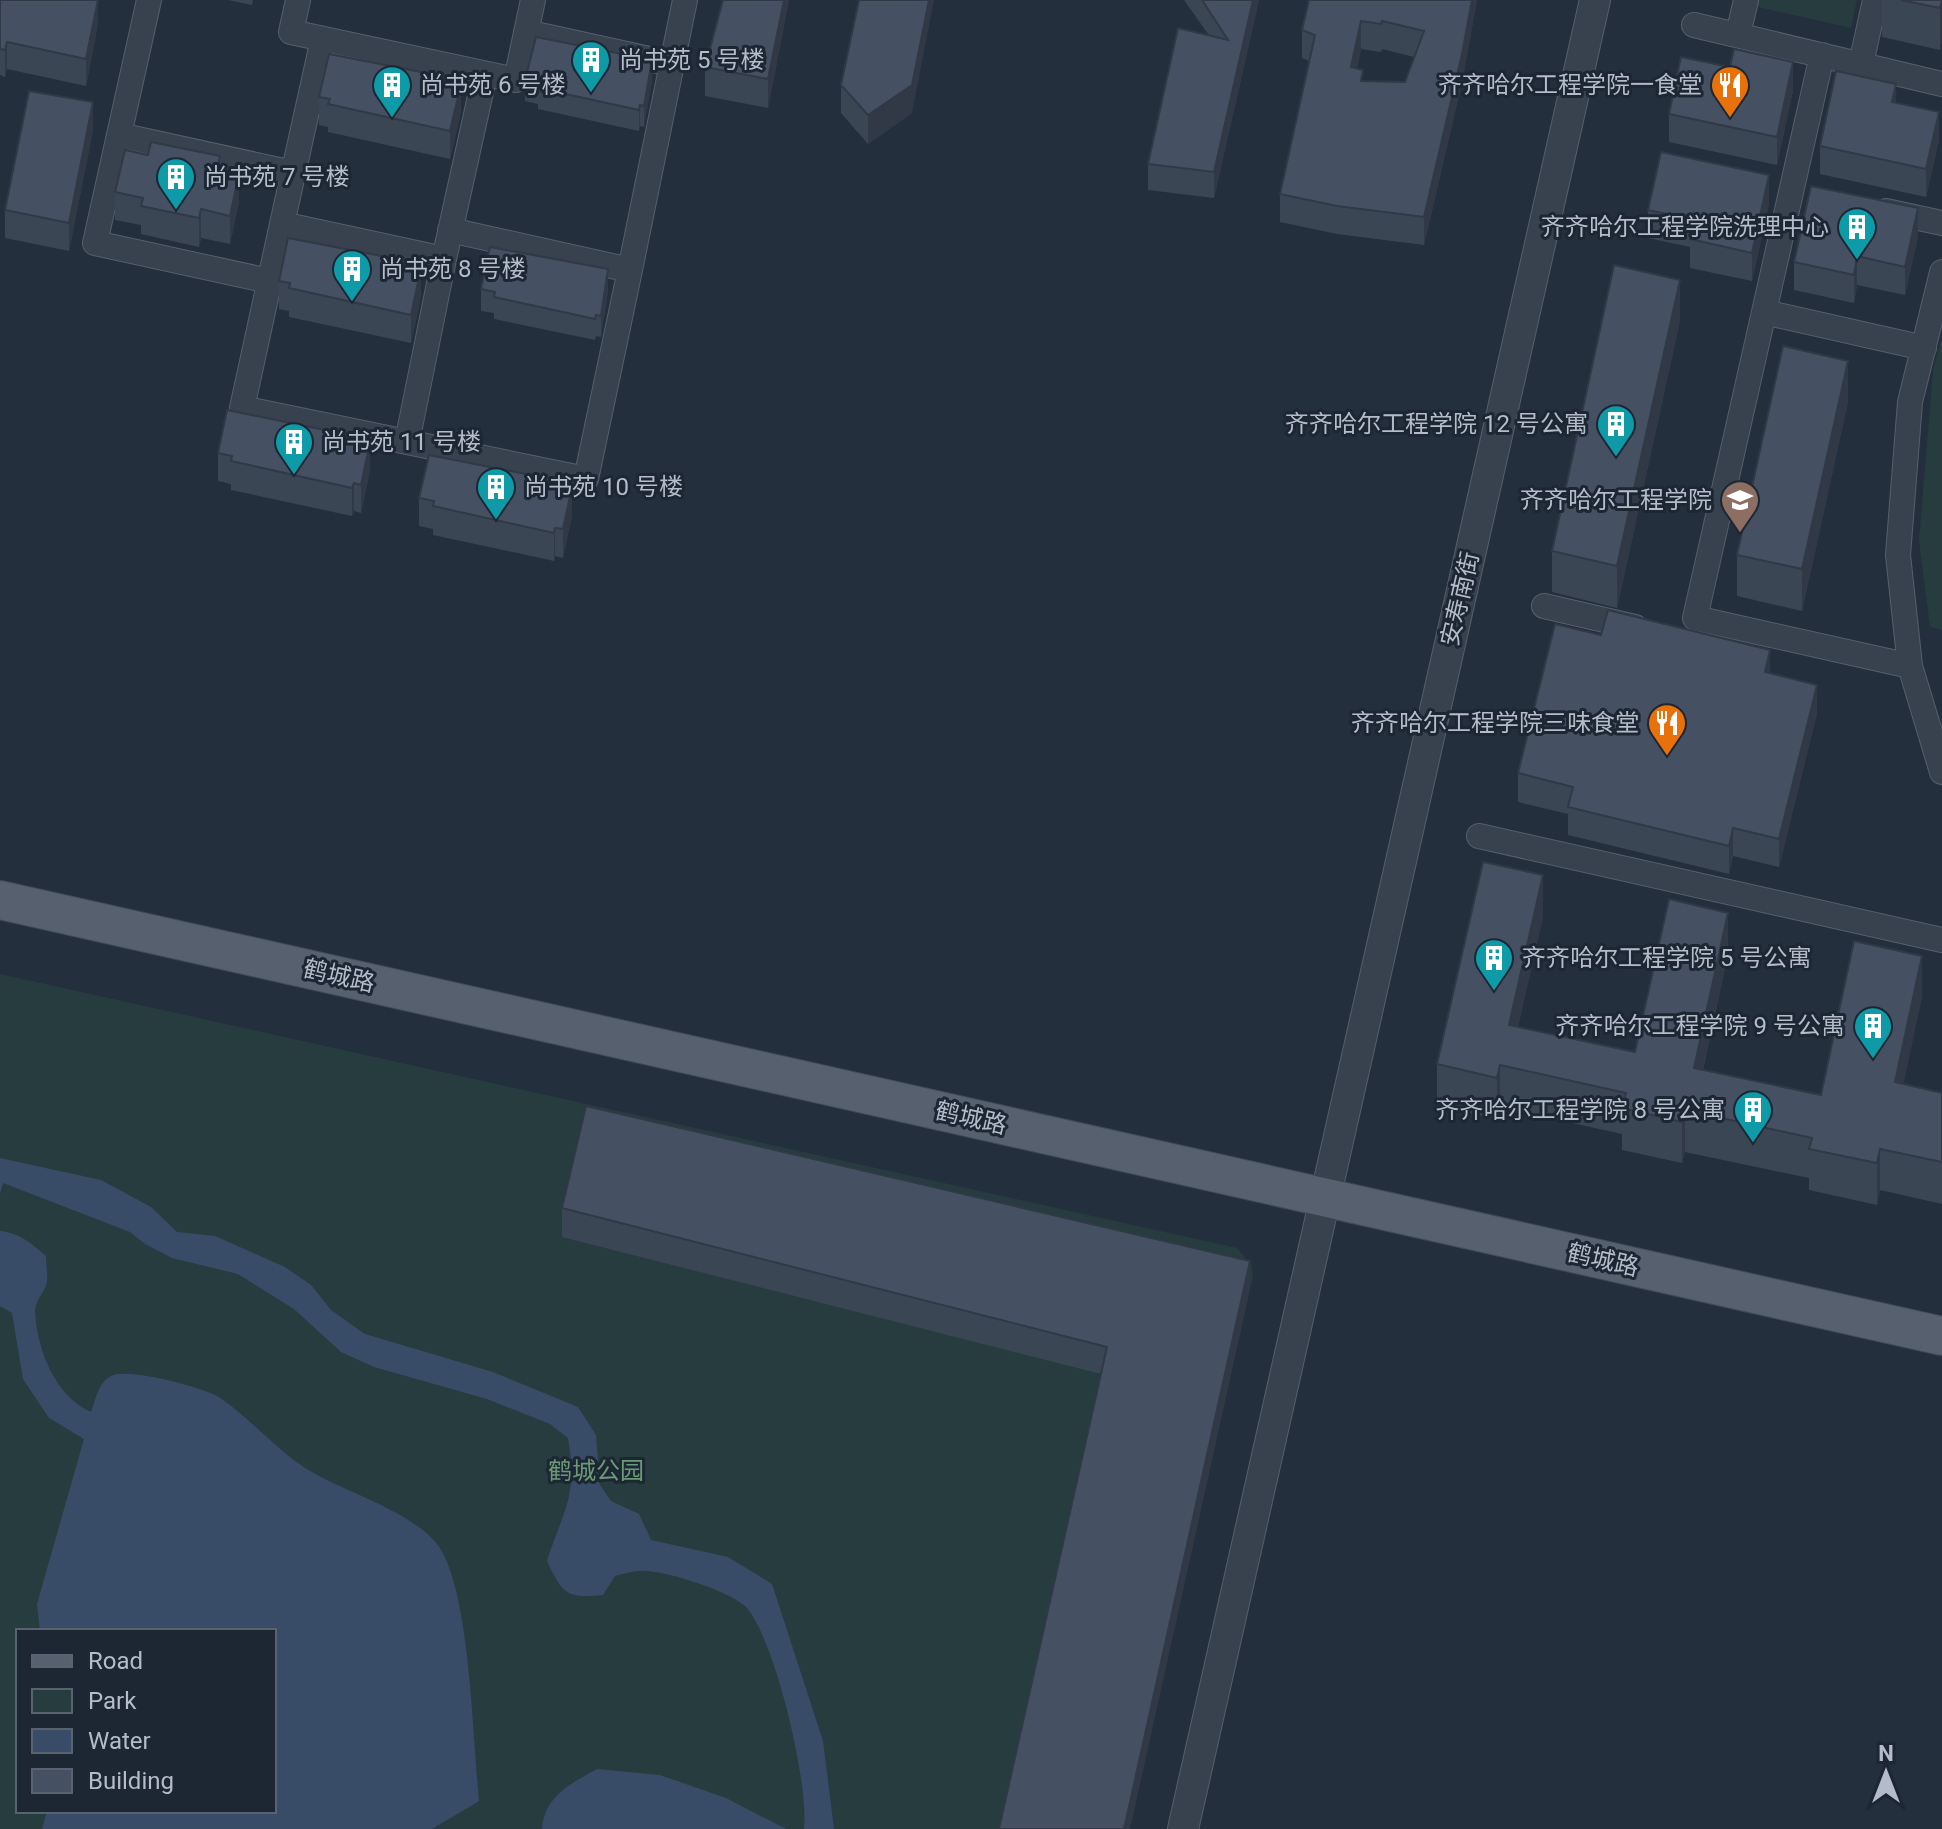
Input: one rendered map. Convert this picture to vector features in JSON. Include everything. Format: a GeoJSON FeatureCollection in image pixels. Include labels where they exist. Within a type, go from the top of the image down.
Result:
{"type":"FeatureCollection","features":[{"type":"Feature","properties":{"kind":"main road","name":"鹤城路"},"geometry":{"type":"LineString","coordinates":[[0,900],[1942,1336]]}},
{"type":"Feature","properties":{"kind":"street"},"geometry":{"type":"LineString","coordinates":[[149,0],[95,243],[269,281]]}},
{"type":"Feature","properties":{"kind":"street"},"geometry":{"type":"LineString","coordinates":[[298,0],[291,32],[516,80],[533,0]]}},
{"type":"Feature","properties":{"kind":"street"},"geometry":{"type":"LineString","coordinates":[[323,39],[242,408],[586,479],[685,0]]}},
{"type":"Feature","properties":{"kind":"street","name":"安寿南街"},"geometry":{"type":"LineString","coordinates":[[1183,1829],[1595,0]]}},
{"type":"Feature","properties":{"kind":"street"},"geometry":{"type":"LineString","coordinates":[[1738,35],[1746,0]]}},
{"type":"Feature","properties":{"kind":"street"},"geometry":{"type":"LineString","coordinates":[[1861,64],[1875,0]]}},
{"type":"Feature","properties":{"kind":"street"},"geometry":{"type":"LineString","coordinates":[[1694,25],[1942,84]]}},
{"type":"Feature","properties":{"kind":"street"},"geometry":{"type":"LineString","coordinates":[[526,32],[672,64]]}},
{"type":"Feature","properties":{"kind":"street"},"geometry":{"type":"LineString","coordinates":[[1544,606],[1690,640],[1822,55]]}},
{"type":"Feature","properties":{"kind":"street"},"geometry":{"type":"LineString","coordinates":[[407,442],[485,74]]}},
{"type":"Feature","properties":{"kind":"street"},"geometry":{"type":"LineString","coordinates":[[119,135],[293,173]]}},
{"type":"Feature","properties":{"kind":"street"},"geometry":{"type":"LineString","coordinates":[[1761,183],[1822,196]]}},
{"type":"Feature","properties":{"kind":"street"},"geometry":{"type":"LineString","coordinates":[[1867,206],[1942,223]]}},
{"type":"Feature","properties":{"kind":"street"},"geometry":{"type":"LineString","coordinates":[[282,224],[444,259]]}},
{"type":"Feature","properties":{"kind":"street"},"geometry":{"type":"LineString","coordinates":[[450,230],[630,270]]}},
{"type":"Feature","properties":{"kind":"street"},"geometry":{"type":"LineString","coordinates":[[1942,272],[1910,402],[1898,555],[1910,666],[1938,747],[1942,772]]}},
{"type":"Feature","properties":{"kind":"street"},"geometry":{"type":"LineString","coordinates":[[1764,312],[1924,348]]}},
{"type":"Feature","properties":{"kind":"street"},"geometry":{"type":"LineString","coordinates":[[1695,618],[1910,666]]}},
{"type":"Feature","properties":{"kind":"street"},"geometry":{"type":"LineString","coordinates":[[1479,836],[1942,940]]}},
{"type":"Feature","properties":{"kind":"green space"},"geometry":{"type":"Polygon","coordinates":[[[1756,0],[1857,0],[1851,28],[1754,6],[1756,0]]]}},
{"type":"Feature","properties":{"kind":"green space"},"geometry":{"type":"Polygon","coordinates":[[[1942,337],[1942,630],[1930,627],[1919,541],[1933,371],[1942,337]]]}},
{"type":"Feature","properties":{"kind":"green space","name":"鹤城公园"},"geometry":{"type":"Polygon","coordinates":[[[0,974],[1237,1248],[1252,1265],[1253,1276],[1130,1829],[0,1829],[0,974]]]}},
{"type":"Feature","properties":{"kind":"water"},"geometry":{"type":"Polygon","coordinates":[[[0,1158],[101,1180],[151,1207],[177,1232],[215,1236],[285,1267],[311,1285],[331,1310],[365,1334],[493,1372],[578,1407],[596,1435],[600,1485],[611,1501],[639,1514],[651,1540],[728,1557],[772,1584],[823,1741],[834,1829],[804,1829],[801,1780],[788,1715],[769,1651],[747,1608],[714,1589],[655,1572],[638,1571],[615,1576],[603,1595],[573,1594],[567,1592],[557,1580],[547,1561],[568,1502],[571,1458],[568,1438],[550,1424],[487,1399],[374,1367],[341,1352],[294,1309],[238,1274],[172,1258],[130,1232],[3,1183],[0,1194],[0,1158]]]}},
{"type":"Feature","properties":{"kind":"water"},"geometry":{"type":"Polygon","coordinates":[[[0,1231],[19,1236],[46,1256],[47,1282],[35,1311],[40,1341],[50,1370],[78,1405],[91,1412],[103,1383],[119,1374],[164,1379],[209,1392],[299,1464],[382,1505],[431,1537],[451,1572],[464,1634],[479,1801],[432,1829],[42,1829],[46,1813],[276,1813],[276,1629],[40,1629],[37,1604],[84,1439],[49,1418],[23,1379],[12,1313],[0,1306],[0,1231]]]}},
{"type":"Feature","properties":{"kind":"water"},"geometry":{"type":"Polygon","coordinates":[[[597,1769],[660,1775],[726,1798],[786,1829],[542,1829],[548,1808],[560,1792],[597,1769]]]}},
{"type":"Feature","properties":{"kind":"building"},"geometry":{"type":"Polygon","coordinates":[[[0,0],[98,0],[86,59],[7,42],[5,50],[0,49],[0,0]]]}},
{"type":"Feature","properties":{"kind":"building"},"geometry":{"type":"Polygon","coordinates":[[[723,0],[784,0],[768,79],[705,67],[723,0]]]}},
{"type":"Feature","properties":{"kind":"building"},"geometry":{"type":"Polygon","coordinates":[[[859,0],[929,0],[912,85],[868,115],[841,85],[859,0]]]}},
{"type":"Feature","properties":{"kind":"building"},"geometry":{"type":"Polygon","coordinates":[[[1202,0],[1253,0],[1214,172],[1148,164],[1178,28],[1228,40],[1202,0]]]}},
{"type":"Feature","properties":{"kind":"building"},"geometry":{"type":"Polygon","coordinates":[[[1309,0],[1472,0],[1424,217],[1337,206],[1280,194],[1315,35],[1302,30],[1309,0]],[[1361,21],[1351,67],[1363,70],[1361,81],[1405,82],[1424,31],[1382,21],[1381,24],[1361,21]]]}},
{"type":"Feature","properties":{"kind":"building"},"geometry":{"type":"Polygon","coordinates":[[[1901,0],[1942,0],[1940,8],[1901,0]]]}},
{"type":"Feature","properties":{"kind":"building"},"geometry":{"type":"Polygon","coordinates":[[[536,37],[652,60],[644,106],[640,105],[639,110],[538,88],[540,83],[525,80],[536,37]]]}},
{"type":"Feature","properties":{"kind":"building"},"geometry":{"type":"Polygon","coordinates":[[[1734,49],[1793,62],[1777,137],[1669,114],[1681,57],[1730,67],[1734,49]]]}},
{"type":"Feature","properties":{"kind":"building"},"geometry":{"type":"Polygon","coordinates":[[[329,54],[457,79],[461,84],[450,131],[328,104],[330,99],[319,97],[329,54]]]}},
{"type":"Feature","properties":{"kind":"building"},"geometry":{"type":"Polygon","coordinates":[[[1836,71],[1896,84],[1892,102],[1939,112],[1926,169],[1820,146],[1836,71]]]}},
{"type":"Feature","properties":{"kind":"building"},"geometry":{"type":"Polygon","coordinates":[[[29,91],[93,102],[69,223],[5,210],[29,91]]]}},
{"type":"Feature","properties":{"kind":"building"},"geometry":{"type":"Polygon","coordinates":[[[151,142],[220,156],[217,169],[239,174],[230,216],[201,209],[199,218],[141,206],[143,198],[115,192],[125,150],[148,155],[151,142]]]}},
{"type":"Feature","properties":{"kind":"building"},"geometry":{"type":"Polygon","coordinates":[[[1661,152],[1769,175],[1752,253],[1690,239],[1694,220],[1648,210],[1661,152]]]}},
{"type":"Feature","properties":{"kind":"building"},"geometry":{"type":"Polygon","coordinates":[[[1811,186],[1918,208],[1905,267],[1857,256],[1854,275],[1794,262],[1811,186]]]}},
{"type":"Feature","properties":{"kind":"building"},"geometry":{"type":"Polygon","coordinates":[[[288,238],[418,263],[421,268],[411,315],[289,288],[290,283],[279,281],[288,238]]]}},
{"type":"Feature","properties":{"kind":"building"},"geometry":{"type":"Polygon","coordinates":[[[490,247],[608,269],[601,316],[596,315],[595,319],[494,297],[495,292],[481,289],[490,247]]]}},
{"type":"Feature","properties":{"kind":"building","name":"齐齐哈尔工程学院 12 号公寓"},"geometry":{"type":"Polygon","coordinates":[[[1614,265],[1680,280],[1617,566],[1552,551],[1614,265]]]}},
{"type":"Feature","properties":{"kind":"building"},"geometry":{"type":"Polygon","coordinates":[[[1783,346],[1848,361],[1802,569],[1737,555],[1783,346]]]}},
{"type":"Feature","properties":{"kind":"building"},"geometry":{"type":"Polygon","coordinates":[[[227,410],[359,437],[359,440],[370,442],[361,485],[354,483],[352,488],[231,461],[232,456],[218,453],[227,410]]]}},
{"type":"Feature","properties":{"kind":"building"},"geometry":{"type":"Polygon","coordinates":[[[429,455],[561,481],[560,485],[572,487],[563,529],[555,528],[554,533],[433,506],[434,501],[419,498],[429,455]]]}},
{"type":"Feature","properties":{"kind":"building","name":"齐齐哈尔工程学院三味食堂"},"geometry":{"type":"Polygon","coordinates":[[[1608,610],[1770,650],[1765,672],[1817,685],[1779,839],[1733,828],[1729,846],[1568,807],[1573,787],[1518,773],[1555,624],[1601,635],[1608,610]]]}},
{"type":"Feature","properties":{"kind":"building"},"geometry":{"type":"Polygon","coordinates":[[[1483,862],[1543,875],[1509,1025],[1635,1052],[1669,899],[1728,913],[1694,1068],[1821,1095],[1854,941],[1922,956],[1895,1082],[1942,1093],[1942,1162],[1880,1149],[1877,1163],[1809,1149],[1812,1138],[1685,1110],[1682,1122],[1622,1108],[1626,1093],[1500,1065],[1497,1078],[1437,1064],[1483,862]]]}},
{"type":"Feature","properties":{"kind":"building"},"geometry":{"type":"Polygon","coordinates":[[[586,1106],[1250,1261],[1124,1829],[999,1829],[1107,1347],[562,1208],[586,1106]]]}},
{"type":"Feature","properties":{"kind":"place","name":"尚书苑 5 号楼"},"geometry":{"type":"Point","coordinates":[591,94]}},
{"type":"Feature","properties":{"kind":"place","name":"尚书苑 6 号楼"},"geometry":{"type":"Point","coordinates":[392,119]}},
{"type":"Feature","properties":{"kind":"place","name":"齐齐哈尔工程学院一食堂"},"geometry":{"type":"Point","coordinates":[1730,119]}},
{"type":"Feature","properties":{"kind":"place","name":"尚书苑 7 号楼"},"geometry":{"type":"Point","coordinates":[176,211]}},
{"type":"Feature","properties":{"kind":"place","name":"齐齐哈尔工程学院洗理中心"},"geometry":{"type":"Point","coordinates":[1857,261]}},
{"type":"Feature","properties":{"kind":"place","name":"尚书苑 8 号楼"},"geometry":{"type":"Point","coordinates":[352,303]}},
{"type":"Feature","properties":{"kind":"place","name":"齐齐哈尔工程学院 12 号公寓"},"geometry":{"type":"Point","coordinates":[1616,458]}},
{"type":"Feature","properties":{"kind":"place","name":"尚书苑 11 号楼"},"geometry":{"type":"Point","coordinates":[294,476]}},
{"type":"Feature","properties":{"kind":"place","name":"尚书苑 10 号楼"},"geometry":{"type":"Point","coordinates":[496,521]}},
{"type":"Feature","properties":{"kind":"place","name":"齐齐哈尔工程学院"},"geometry":{"type":"Point","coordinates":[1740,534]}},
{"type":"Feature","properties":{"kind":"place","name":"齐齐哈尔工程学院三味食堂"},"geometry":{"type":"Point","coordinates":[1667,757]}},
{"type":"Feature","properties":{"kind":"place","name":"齐齐哈尔工程学院 5 号公寓"},"geometry":{"type":"Point","coordinates":[1494,992]}},
{"type":"Feature","properties":{"kind":"place","name":"齐齐哈尔工程学院 9 号公寓"},"geometry":{"type":"Point","coordinates":[1873,1060]}},
{"type":"Feature","properties":{"kind":"place","name":"齐齐哈尔工程学院 8 号公寓"},"geometry":{"type":"Point","coordinates":[1753,1144]}}]}
